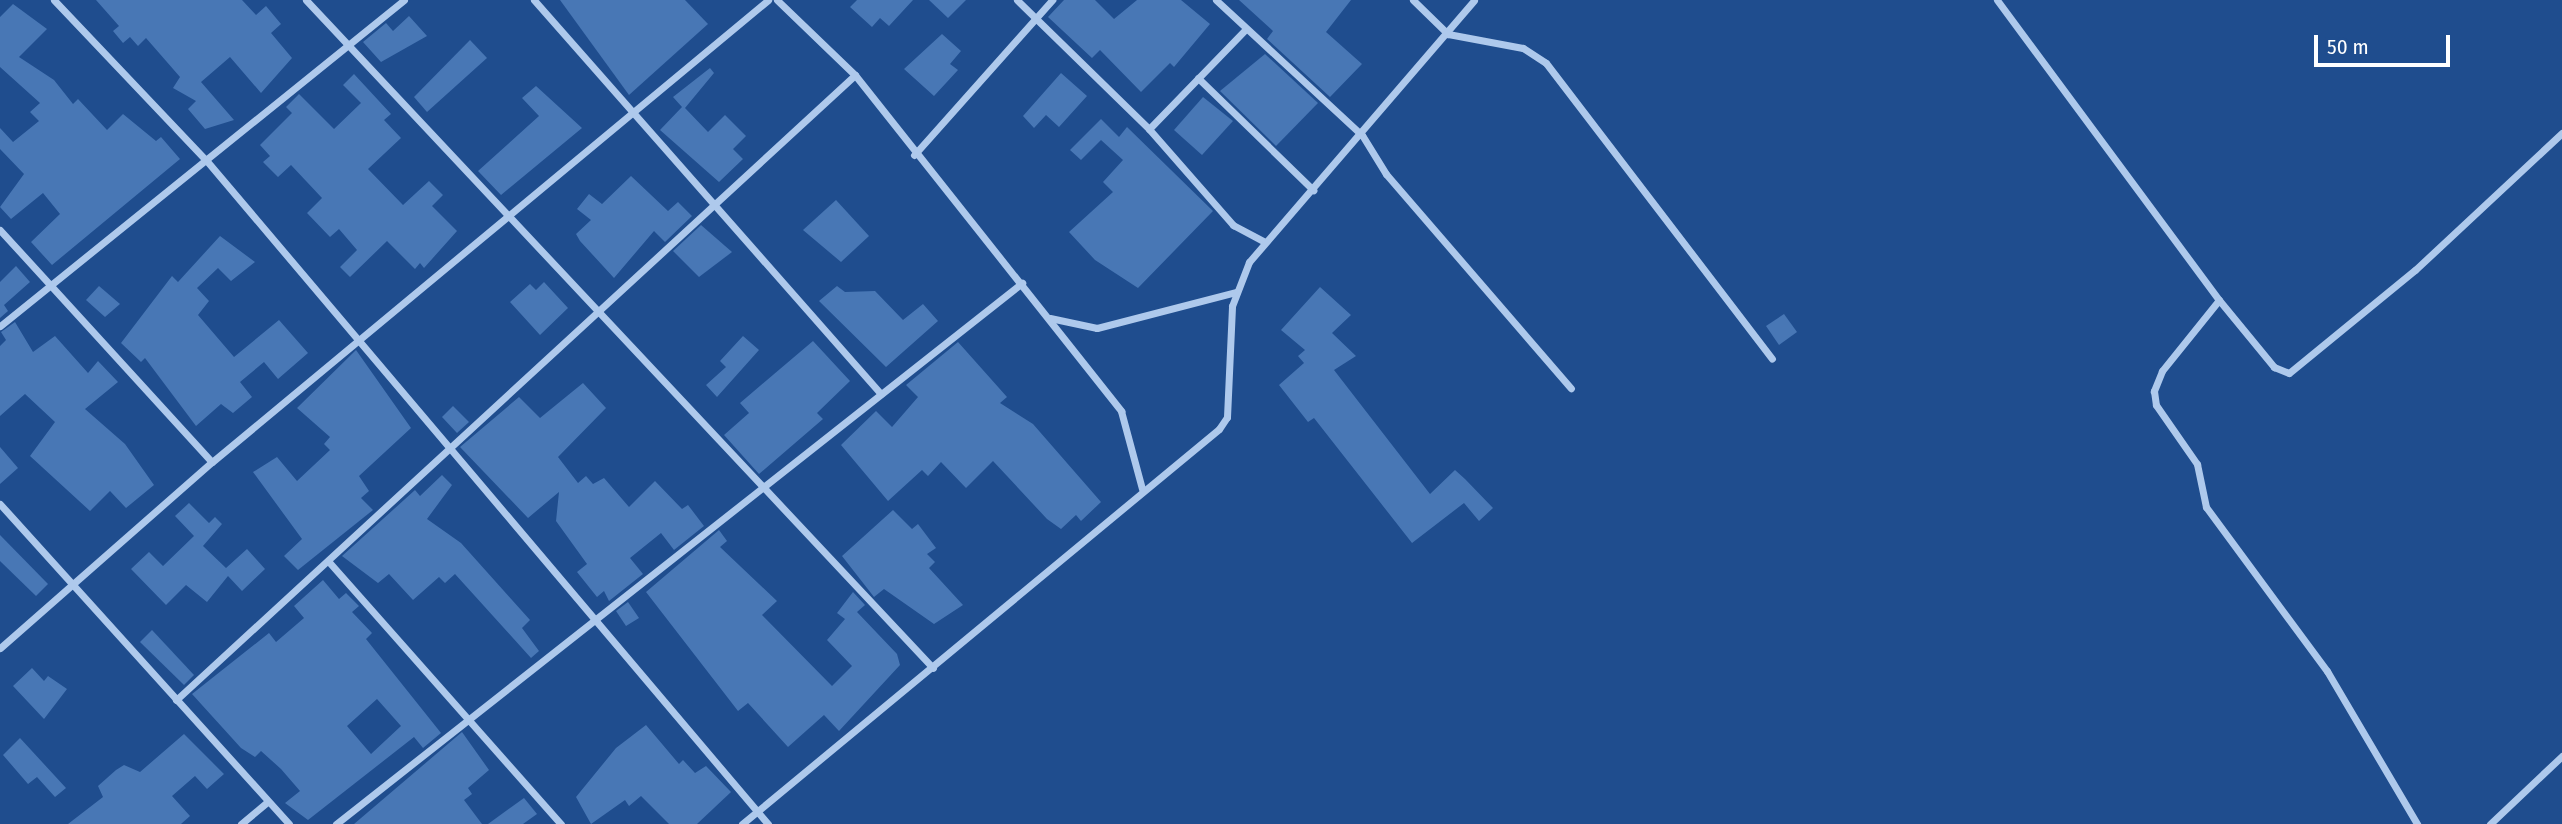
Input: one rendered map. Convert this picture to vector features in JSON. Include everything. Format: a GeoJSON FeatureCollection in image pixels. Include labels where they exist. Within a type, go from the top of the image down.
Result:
{"type":"FeatureCollection","features":[{"type":"Feature","properties":{"kind":"street"},"geometry":{"type":"LineString","coordinates":[[54,0],[206,160],[760,809],[768,824]]}},
{"type":"Feature","properties":{"kind":"street"},"geometry":{"type":"LineString","coordinates":[[306,0],[601,312],[761,488],[933,668]]}},
{"type":"Feature","properties":{"kind":"street"},"geometry":{"type":"LineString","coordinates":[[0,326],[404,0]]}},
{"type":"Feature","properties":{"kind":"street"},"geometry":{"type":"LineString","coordinates":[[534,0],[881,394]]}},
{"type":"Feature","properties":{"kind":"street"},"geometry":{"type":"LineString","coordinates":[[0,648],[212,462],[631,111],[768,0]]}},
{"type":"Feature","properties":{"kind":"street"},"geometry":{"type":"LineString","coordinates":[[777,0],[855,75],[914,155],[1022,283],[1121,411],[1142,489]]}},
{"type":"Feature","properties":{"kind":"street"},"geometry":{"type":"LineString","coordinates":[[1017,0],[1149,129],[1233,225],[1265,242]]}},
{"type":"Feature","properties":{"kind":"street"},"geometry":{"type":"LineString","coordinates":[[914,155],[1052,0]]}},
{"type":"Feature","properties":{"kind":"street"},"geometry":{"type":"LineString","coordinates":[[1216,0],[1362,135],[1386,174],[1571,388]]}},
{"type":"Feature","properties":{"kind":"street"},"geometry":{"type":"LineString","coordinates":[[1413,0],[1448,34],[1523,48],[1546,63],[1772,359]]}},
{"type":"Feature","properties":{"kind":"street"},"geometry":{"type":"LineString","coordinates":[[742,824],[933,668],[1227,417],[1236,292],[1265,242],[1362,135],[1474,0]]}},
{"type":"Feature","properties":{"kind":"street"},"geometry":{"type":"LineString","coordinates":[[1997,0],[2219,300],[2274,367],[2289,373],[2415,270],[2562,133]]}},
{"type":"Feature","properties":{"kind":"street"},"geometry":{"type":"LineString","coordinates":[[1149,129],[1246,29]]}},
{"type":"Feature","properties":{"kind":"street"},"geometry":{"type":"LineString","coordinates":[[176,701],[715,207],[855,75]]}},
{"type":"Feature","properties":{"kind":"street"},"geometry":{"type":"LineString","coordinates":[[1198,78],[1314,190]]}},
{"type":"Feature","properties":{"kind":"street"},"geometry":{"type":"LineString","coordinates":[[0,230],[212,462]]}},
{"type":"Feature","properties":{"kind":"street"},"geometry":{"type":"LineString","coordinates":[[336,824],[595,616],[1022,283]]}},
{"type":"Feature","properties":{"kind":"street"},"geometry":{"type":"LineString","coordinates":[[1050,318],[1097,328],[1236,292]]}},
{"type":"Feature","properties":{"kind":"street"},"geometry":{"type":"LineString","coordinates":[[2219,300],[2162,371],[2154,391],[2156,405],[2197,464],[2206,508],[2322,665],[2417,824]]}},
{"type":"Feature","properties":{"kind":"street"},"geometry":{"type":"LineString","coordinates":[[0,504],[289,824]]}},
{"type":"Feature","properties":{"kind":"street"},"geometry":{"type":"LineString","coordinates":[[329,562],[469,716],[561,824]]}},
{"type":"Feature","properties":{"kind":"street"},"geometry":{"type":"LineString","coordinates":[[2490,824],[2562,756]]}},
{"type":"Feature","properties":{"kind":"street"},"geometry":{"type":"LineString","coordinates":[[241,824],[268,801]]}},
{"type":"Feature","properties":{"kind":"building"},"geometry":{"type":"Polygon","coordinates":[[[96,0],[242,0],[256,15],[266,6],[281,24],[271,33],[292,58],[261,93],[230,57],[201,82],[234,120],[205,129],[188,109],[196,101],[173,88],[180,77],[146,38],[138,46],[130,37],[123,43],[113,31],[119,26],[96,0]]]}},
{"type":"Feature","properties":{"kind":"building"},"geometry":{"type":"Polygon","coordinates":[[[560,0],[685,0],[708,24],[629,95],[560,0]]]}},
{"type":"Feature","properties":{"kind":"building"},"geometry":{"type":"Polygon","coordinates":[[[857,0],[913,0],[889,26],[880,18],[872,27],[850,7],[857,0]]]}},
{"type":"Feature","properties":{"kind":"building"},"geometry":{"type":"Polygon","coordinates":[[[929,0],[966,0],[948,18],[929,0]]]}},
{"type":"Feature","properties":{"kind":"building"},"geometry":{"type":"Polygon","coordinates":[[[1064,0],[1095,0],[1114,19],[1137,0],[1181,0],[1210,24],[1174,67],[1170,63],[1141,92],[1100,50],[1092,58],[1048,17],[1064,0]]]}},
{"type":"Feature","properties":{"kind":"building"},"geometry":{"type":"Polygon","coordinates":[[[1239,0],[1351,0],[1326,32],[1362,64],[1330,97],[1267,39],[1273,31],[1239,0]]]}},
{"type":"Feature","properties":{"kind":"building"},"geometry":{"type":"Polygon","coordinates":[[[13,4],[47,29],[19,57],[54,80],[73,104],[78,99],[107,130],[123,114],[156,141],[161,137],[180,159],[52,265],[31,242],[60,214],[43,193],[11,219],[0,207],[24,174],[0,149],[0,128],[13,142],[39,121],[30,112],[40,103],[0,67],[0,17],[13,4]]]}},
{"type":"Feature","properties":{"kind":"building"},"geometry":{"type":"Polygon","coordinates":[[[409,16],[427,36],[381,62],[363,42],[386,23],[393,31],[409,16]]]}},
{"type":"Feature","properties":{"kind":"building"},"geometry":{"type":"Polygon","coordinates":[[[942,34],[961,51],[950,64],[958,70],[934,96],[904,69],[942,34]]]}},
{"type":"Feature","properties":{"kind":"building"},"geometry":{"type":"Polygon","coordinates":[[[470,40],[487,58],[427,112],[414,97],[470,40]]]}},
{"type":"Feature","properties":{"kind":"building"},"geometry":{"type":"Polygon","coordinates":[[[1265,54],[1318,103],[1276,146],[1220,91],[1265,54]]]}},
{"type":"Feature","properties":{"kind":"building"},"geometry":{"type":"Polygon","coordinates":[[[710,68],[714,73],[685,108],[708,132],[725,115],[746,136],[733,149],[743,159],[719,182],[660,130],[682,107],[673,97],[710,68]]]}},
{"type":"Feature","properties":{"kind":"building"},"geometry":{"type":"Polygon","coordinates":[[[1061,73],[1087,96],[1059,127],[1046,115],[1034,128],[1023,116],[1061,73]]]}},
{"type":"Feature","properties":{"kind":"building"},"geometry":{"type":"Polygon","coordinates":[[[354,74],[391,114],[384,120],[401,138],[368,169],[403,205],[429,181],[443,195],[432,206],[457,231],[424,268],[420,263],[415,269],[387,241],[350,277],[340,267],[357,250],[339,229],[330,237],[307,213],[322,198],[291,165],[278,177],[263,162],[270,156],[260,145],[292,113],[286,107],[299,94],[334,129],[361,103],[343,85],[354,74]]]}},
{"type":"Feature","properties":{"kind":"building"},"geometry":{"type":"Polygon","coordinates":[[[536,86],[582,128],[501,195],[478,171],[539,116],[522,98],[536,86]]]}},
{"type":"Feature","properties":{"kind":"building"},"geometry":{"type":"Polygon","coordinates":[[[1203,97],[1233,121],[1202,155],[1174,130],[1203,97]]]}},
{"type":"Feature","properties":{"kind":"building"},"geometry":{"type":"Polygon","coordinates":[[[1101,119],[1119,137],[1127,127],[1213,211],[1138,288],[1095,260],[1069,232],[1113,192],[1103,182],[1123,160],[1101,140],[1081,160],[1070,150],[1101,119]]]}},
{"type":"Feature","properties":{"kind":"building"},"geometry":{"type":"Polygon","coordinates":[[[631,176],[668,211],[678,202],[692,216],[665,242],[654,231],[614,278],[576,234],[591,220],[577,209],[589,194],[602,204],[631,176]]]}},
{"type":"Feature","properties":{"kind":"building"},"geometry":{"type":"Polygon","coordinates":[[[836,200],[869,236],[841,262],[803,230],[836,200]]]}},
{"type":"Feature","properties":{"kind":"building"},"geometry":{"type":"Polygon","coordinates":[[[701,225],[732,252],[699,277],[673,251],[701,225]]]}},
{"type":"Feature","properties":{"kind":"building"},"geometry":{"type":"Polygon","coordinates":[[[220,236],[255,262],[231,281],[218,268],[197,288],[209,301],[198,315],[234,357],[279,320],[308,353],[278,379],[264,362],[240,382],[252,397],[233,413],[221,404],[196,426],[145,358],[141,362],[121,343],[172,276],[178,282],[220,236]]]}},
{"type":"Feature","properties":{"kind":"building"},"geometry":{"type":"Polygon","coordinates":[[[16,266],[30,282],[4,305],[8,311],[0,318],[0,282],[16,266]]]}},
{"type":"Feature","properties":{"kind":"building"},"geometry":{"type":"Polygon","coordinates":[[[544,282],[568,308],[540,335],[510,302],[530,284],[536,290],[544,282]]]}},
{"type":"Feature","properties":{"kind":"building"},"geometry":{"type":"Polygon","coordinates":[[[99,286],[120,304],[105,317],[86,300],[99,286]]]}},
{"type":"Feature","properties":{"kind":"building"},"geometry":{"type":"Polygon","coordinates":[[[837,286],[845,292],[875,291],[903,320],[923,304],[938,321],[886,367],[819,301],[837,286]]]}},
{"type":"Feature","properties":{"kind":"building"},"geometry":{"type":"Polygon","coordinates":[[[1320,287],[1351,315],[1332,333],[1356,356],[1334,370],[1430,494],[1455,470],[1493,508],[1479,521],[1464,503],[1412,543],[1314,418],[1308,422],[1279,385],[1304,363],[1298,356],[1305,350],[1281,330],[1320,287]]]}},
{"type":"Feature","properties":{"kind":"building"},"geometry":{"type":"Polygon","coordinates":[[[1784,314],[1797,332],[1779,345],[1766,326],[1784,314]]]}},
{"type":"Feature","properties":{"kind":"building"},"geometry":{"type":"Polygon","coordinates":[[[15,322],[33,352],[55,336],[88,373],[98,361],[118,382],[85,409],[125,444],[154,485],[126,508],[110,491],[90,511],[30,456],[55,422],[25,394],[0,416],[0,346],[6,340],[1,332],[15,322]]]}},
{"type":"Feature","properties":{"kind":"building"},"geometry":{"type":"Polygon","coordinates":[[[743,336],[759,350],[717,397],[706,385],[726,367],[720,361],[743,336]]]}},
{"type":"Feature","properties":{"kind":"building"},"geometry":{"type":"Polygon","coordinates":[[[813,341],[850,381],[817,413],[823,419],[759,474],[724,435],[749,413],[740,403],[813,341]]]}},
{"type":"Feature","properties":{"kind":"building"},"geometry":{"type":"Polygon","coordinates":[[[958,342],[1007,397],[1000,403],[1033,424],[1101,502],[1081,521],[1076,515],[1061,529],[1047,519],[993,461],[966,488],[941,462],[928,476],[922,470],[888,501],[841,445],[876,411],[892,427],[918,397],[906,385],[958,342]]]}},
{"type":"Feature","properties":{"kind":"building"},"geometry":{"type":"Polygon","coordinates":[[[356,350],[411,428],[359,476],[369,491],[361,498],[373,510],[298,570],[284,556],[302,539],[253,472],[277,457],[297,481],[330,450],[324,444],[330,437],[297,408],[356,350]]]}},
{"type":"Feature","properties":{"kind":"building"},"geometry":{"type":"Polygon","coordinates":[[[583,383],[606,408],[558,457],[578,483],[586,476],[593,484],[604,478],[629,507],[655,481],[682,509],[688,505],[704,526],[674,550],[661,533],[630,558],[643,574],[609,601],[604,591],[597,597],[577,572],[587,564],[556,521],[559,492],[528,518],[460,447],[519,397],[540,418],[583,383]]]}},
{"type":"Feature","properties":{"kind":"building"},"geometry":{"type":"Polygon","coordinates":[[[453,406],[469,422],[457,433],[442,417],[453,406]]]}},
{"type":"Feature","properties":{"kind":"building"},"geometry":{"type":"Polygon","coordinates":[[[0,447],[18,468],[0,484],[0,447]]]}},
{"type":"Feature","properties":{"kind":"building"},"geometry":{"type":"Polygon","coordinates":[[[442,475],[452,485],[427,519],[461,543],[530,620],[522,628],[539,651],[531,658],[455,574],[445,583],[439,577],[413,600],[389,574],[378,583],[342,556],[415,490],[420,496],[442,475]]]}},
{"type":"Feature","properties":{"kind":"building"},"geometry":{"type":"Polygon","coordinates":[[[189,503],[209,523],[215,517],[222,524],[203,546],[226,568],[247,549],[265,569],[242,591],[228,576],[207,602],[186,585],[166,605],[131,569],[149,552],[163,566],[194,536],[175,516],[189,503]]]}},
{"type":"Feature","properties":{"kind":"building"},"geometry":{"type":"Polygon","coordinates":[[[893,510],[912,529],[918,524],[936,548],[927,554],[935,562],[929,568],[963,605],[934,624],[884,589],[874,597],[842,556],[893,510]]]}},
{"type":"Feature","properties":{"kind":"building"},"geometry":{"type":"Polygon","coordinates":[[[719,530],[727,541],[720,547],[777,601],[762,615],[832,686],[852,666],[827,640],[845,619],[837,613],[853,592],[865,605],[857,612],[897,654],[900,665],[839,731],[824,715],[788,747],[748,703],[738,711],[646,592],[719,530]]]}},
{"type":"Feature","properties":{"kind":"building"},"geometry":{"type":"Polygon","coordinates":[[[0,535],[48,584],[36,596],[0,561],[0,535]]]}},
{"type":"Feature","properties":{"kind":"building"},"geometry":{"type":"Polygon","coordinates":[[[323,580],[339,599],[346,593],[359,606],[352,612],[372,633],[366,639],[441,733],[423,748],[414,737],[308,820],[285,803],[300,791],[281,769],[261,751],[255,757],[241,748],[192,694],[269,633],[276,642],[304,618],[294,606],[323,580]],[[377,699],[347,726],[371,754],[401,726],[377,699]]]}},
{"type":"Feature","properties":{"kind":"building"},"geometry":{"type":"Polygon","coordinates":[[[628,602],[639,618],[626,626],[616,611],[628,602]]]}},
{"type":"Feature","properties":{"kind":"building"},"geometry":{"type":"Polygon","coordinates":[[[152,630],[194,675],[184,685],[140,642],[152,630]]]}},
{"type":"Feature","properties":{"kind":"building"},"geometry":{"type":"Polygon","coordinates":[[[32,668],[44,681],[48,676],[67,689],[44,719],[13,686],[32,668]]]}},
{"type":"Feature","properties":{"kind":"building"},"geometry":{"type":"Polygon","coordinates":[[[646,725],[679,764],[683,760],[695,773],[706,766],[731,792],[697,824],[669,824],[641,796],[629,806],[625,800],[591,824],[576,797],[616,748],[646,725]]]}},
{"type":"Feature","properties":{"kind":"building"},"geometry":{"type":"Polygon","coordinates":[[[462,732],[489,770],[468,788],[472,794],[464,800],[482,824],[354,824],[462,732]]]}},
{"type":"Feature","properties":{"kind":"building"},"geometry":{"type":"Polygon","coordinates":[[[184,734],[224,774],[207,789],[195,776],[172,796],[190,816],[181,824],[68,824],[103,797],[98,786],[116,770],[124,765],[140,772],[184,734]]]}},
{"type":"Feature","properties":{"kind":"building"},"geometry":{"type":"Polygon","coordinates":[[[20,738],[66,788],[55,797],[37,777],[28,784],[3,755],[20,738]]]}},
{"type":"Feature","properties":{"kind":"building"},"geometry":{"type":"Polygon","coordinates":[[[524,798],[537,814],[523,824],[488,824],[524,798]]]}}]}
